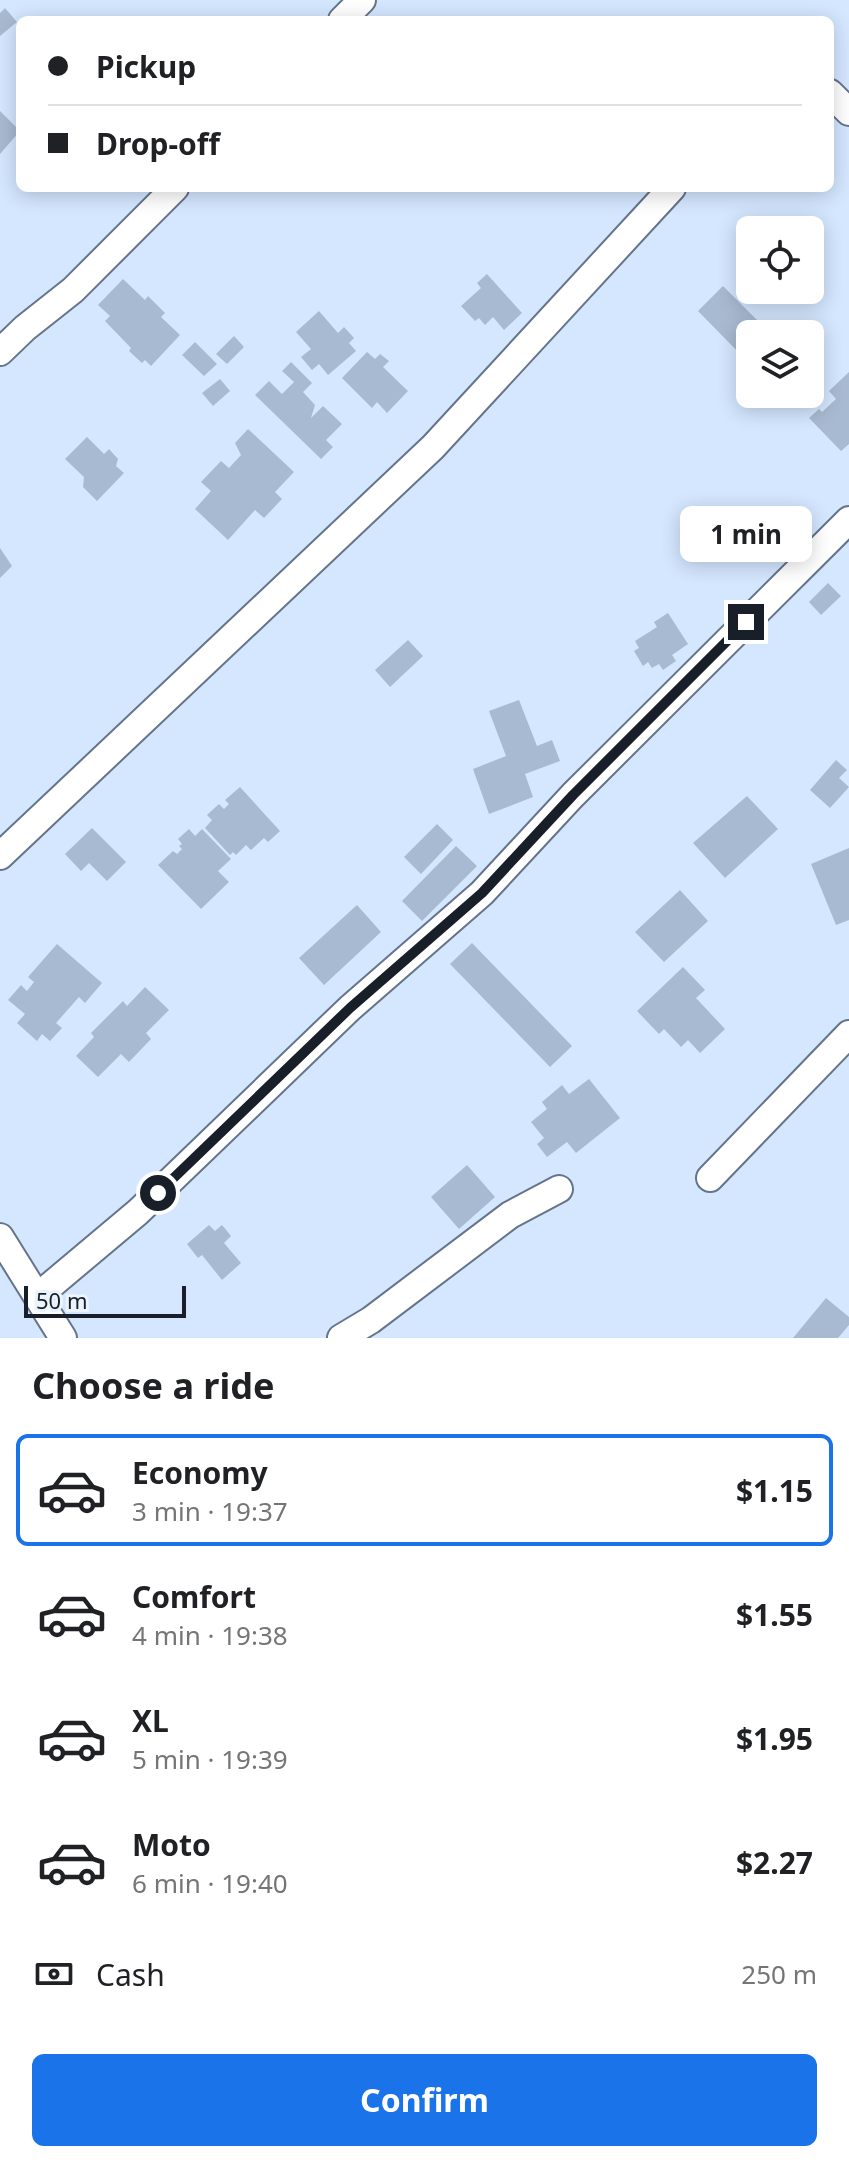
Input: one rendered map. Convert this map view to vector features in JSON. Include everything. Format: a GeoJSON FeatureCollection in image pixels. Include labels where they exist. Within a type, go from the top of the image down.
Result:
{"type":"FeatureCollection","features":[{"type":"Feature","properties":{"kind":"street"},"geometry":{"type":"LineString","coordinates":[[346,16],[362,0]]}},
{"type":"Feature","properties":{"kind":"street"},"geometry":{"type":"LineString","coordinates":[[834,97],[849,112]]}},
{"type":"Feature","properties":{"kind":"street"},"geometry":{"type":"LineString","coordinates":[[0,352],[73,290],[171,192]]}},
{"type":"Feature","properties":{"kind":"street"},"geometry":{"type":"LineString","coordinates":[[0,856],[433,447],[668,192]]}},
{"type":"Feature","properties":{"kind":"street"},"geometry":{"type":"LineString","coordinates":[[38,1296],[138,1212],[350,1008],[482,893],[573,795],[849,520]]}},
{"type":"Feature","properties":{"kind":"street"},"geometry":{"type":"LineString","coordinates":[[710,1178],[849,1034]]}},
{"type":"Feature","properties":{"kind":"street"},"geometry":{"type":"LineString","coordinates":[[341,1338],[371,1320],[510,1215],[559,1189]]}},
{"type":"Feature","properties":{"kind":"street"},"geometry":{"type":"LineString","coordinates":[[0,1237],[63,1338]]}},
{"type":"Feature","properties":{"kind":"building"},"geometry":{"type":"Polygon","coordinates":[[[5,8],[16,23],[0,36],[0,13],[5,8]]]}},
{"type":"Feature","properties":{"kind":"building"},"geometry":{"type":"Polygon","coordinates":[[[0,111],[16,127],[16,136],[0,154],[0,111]]]}},
{"type":"Feature","properties":{"kind":"building"},"geometry":{"type":"Polygon","coordinates":[[[487,274],[522,313],[504,330],[493,317],[485,325],[479,318],[475,321],[461,306],[481,288],[477,283],[487,274]]]}},
{"type":"Feature","properties":{"kind":"building"},"geometry":{"type":"Polygon","coordinates":[[[123,279],[145,300],[148,296],[165,313],[161,317],[180,335],[151,366],[145,360],[142,363],[129,351],[131,348],[105,321],[110,316],[98,305],[123,279]]]}},
{"type":"Feature","properties":{"kind":"building"},"geometry":{"type":"Polygon","coordinates":[[[723,286],[736,299],[736,304],[741,304],[757,320],[736,320],[736,350],[698,311],[723,286]]]}},
{"type":"Feature","properties":{"kind":"building"},"geometry":{"type":"Polygon","coordinates":[[[319,311],[338,333],[344,327],[354,338],[349,343],[356,351],[328,375],[319,364],[312,370],[301,357],[311,349],[296,332],[319,311]]]}},
{"type":"Feature","properties":{"kind":"building"},"geometry":{"type":"Polygon","coordinates":[[[234,336],[244,347],[227,364],[216,354],[234,336]]]}},
{"type":"Feature","properties":{"kind":"building"},"geometry":{"type":"Polygon","coordinates":[[[195,342],[217,364],[204,376],[182,355],[195,342]]]}},
{"type":"Feature","properties":{"kind":"building"},"geometry":{"type":"Polygon","coordinates":[[[367,352],[375,359],[380,354],[389,361],[383,367],[408,391],[387,413],[377,402],[372,408],[342,378],[367,352]]]}},
{"type":"Feature","properties":{"kind":"building"},"geometry":{"type":"Polygon","coordinates":[[[291,362],[312,383],[303,392],[315,405],[311,418],[323,406],[342,424],[326,440],[333,447],[321,459],[255,395],[269,381],[282,394],[294,382],[282,371],[291,362]]]}},
{"type":"Feature","properties":{"kind":"building"},"geometry":{"type":"Polygon","coordinates":[[[849,372],[849,444],[841,451],[809,418],[819,409],[822,412],[836,399],[829,391],[849,372]]]}},
{"type":"Feature","properties":{"kind":"building"},"geometry":{"type":"Polygon","coordinates":[[[220,379],[230,391],[213,406],[202,393],[220,379]]]}},
{"type":"Feature","properties":{"kind":"building"},"geometry":{"type":"Polygon","coordinates":[[[248,429],[294,472],[275,492],[282,499],[264,518],[255,510],[228,540],[195,509],[211,491],[201,482],[221,461],[229,468],[241,455],[235,443],[248,429]]]}},
{"type":"Feature","properties":{"kind":"building"},"geometry":{"type":"Polygon","coordinates":[[[87,437],[104,454],[109,449],[118,459],[116,466],[124,473],[97,501],[83,487],[84,477],[65,459],[87,437]]]}},
{"type":"Feature","properties":{"kind":"building"},"geometry":{"type":"Polygon","coordinates":[[[0,548],[12,566],[0,578],[0,548]]]}},
{"type":"Feature","properties":{"kind":"building"},"geometry":{"type":"Polygon","coordinates":[[[828,583],[841,596],[821,615],[809,602],[828,583]]]}},
{"type":"Feature","properties":{"kind":"building"},"geometry":{"type":"Polygon","coordinates":[[[668,613],[688,644],[672,655],[676,661],[663,670],[659,664],[652,668],[648,662],[643,666],[634,651],[639,648],[635,641],[657,627],[654,622],[668,613]]]}},
{"type":"Feature","properties":{"kind":"building"},"geometry":{"type":"Polygon","coordinates":[[[408,640],[423,656],[390,687],[375,670],[408,640]]]}},
{"type":"Feature","properties":{"kind":"building"},"geometry":{"type":"Polygon","coordinates":[[[519,700],[537,746],[552,740],[560,761],[525,774],[533,797],[489,814],[473,769],[506,756],[489,711],[519,700]]]}},
{"type":"Feature","properties":{"kind":"building"},"geometry":{"type":"Polygon","coordinates":[[[836,760],[847,770],[839,778],[849,787],[830,808],[810,790],[836,760]]]}},
{"type":"Feature","properties":{"kind":"building"},"geometry":{"type":"Polygon","coordinates":[[[240,787],[280,831],[268,842],[264,838],[251,850],[246,845],[236,855],[233,852],[230,855],[205,828],[212,820],[207,815],[219,804],[224,809],[229,804],[225,800],[240,787]]]}},
{"type":"Feature","properties":{"kind":"building"},"geometry":{"type":"Polygon","coordinates":[[[747,796],[778,829],[725,878],[693,843],[747,796]]]}},
{"type":"Feature","properties":{"kind":"building"},"geometry":{"type":"Polygon","coordinates":[[[437,824],[453,840],[421,874],[404,857],[437,824]]]}},
{"type":"Feature","properties":{"kind":"building"},"geometry":{"type":"Polygon","coordinates":[[[92,828],[126,862],[107,881],[89,863],[81,871],[65,854],[92,828]]]}},
{"type":"Feature","properties":{"kind":"building"},"geometry":{"type":"Polygon","coordinates":[[[189,829],[195,836],[202,829],[231,859],[218,871],[229,882],[201,909],[158,865],[173,851],[177,854],[182,849],[178,839],[189,829]]]}},
{"type":"Feature","properties":{"kind":"building"},"geometry":{"type":"Polygon","coordinates":[[[456,846],[477,866],[422,921],[402,901],[456,846]]]}},
{"type":"Feature","properties":{"kind":"building"},"geometry":{"type":"Polygon","coordinates":[[[849,848],[849,920],[836,925],[811,864],[849,848]]]}},
{"type":"Feature","properties":{"kind":"building"},"geometry":{"type":"Polygon","coordinates":[[[680,890],[708,921],[664,962],[635,932],[680,890]]]}},
{"type":"Feature","properties":{"kind":"building"},"geometry":{"type":"Polygon","coordinates":[[[357,905],[381,932],[324,985],[299,958],[357,905]]]}},
{"type":"Feature","properties":{"kind":"building"},"geometry":{"type":"Polygon","coordinates":[[[472,943],[572,1046],[550,1067],[450,964],[472,943]]]}},
{"type":"Feature","properties":{"kind":"building"},"geometry":{"type":"Polygon","coordinates":[[[57,944],[102,983],[85,1003],[79,997],[56,1023],[62,1028],[50,1041],[42,1034],[37,1041],[17,1023],[25,1014],[8,1000],[21,985],[27,991],[34,982],[28,977],[57,944]]]}},
{"type":"Feature","properties":{"kind":"building"},"geometry":{"type":"Polygon","coordinates":[[[683,967],[705,990],[696,998],[725,1029],[700,1053],[688,1040],[681,1047],[664,1029],[659,1034],[637,1011],[683,967]]]}},
{"type":"Feature","properties":{"kind":"building"},"geometry":{"type":"Polygon","coordinates":[[[145,987],[169,1010],[146,1033],[151,1039],[129,1062],[121,1054],[98,1077],[76,1056],[94,1037],[91,1033],[123,1001],[127,1006],[145,987]]]}},
{"type":"Feature","properties":{"kind":"building"},"geometry":{"type":"Polygon","coordinates":[[[589,1079],[620,1118],[576,1153],[567,1142],[547,1157],[537,1144],[544,1138],[531,1122],[547,1109],[542,1102],[562,1085],[569,1094],[589,1079]]]}},
{"type":"Feature","properties":{"kind":"building"},"geometry":{"type":"Polygon","coordinates":[[[467,1165],[495,1197],[459,1229],[431,1197],[467,1165]]]}},
{"type":"Feature","properties":{"kind":"building"},"geometry":{"type":"Polygon","coordinates":[[[209,1225],[215,1231],[222,1225],[231,1236],[224,1243],[241,1263],[222,1280],[202,1255],[198,1258],[187,1244],[209,1225]]]}},
{"type":"Feature","properties":{"kind":"building"},"geometry":{"type":"Polygon","coordinates":[[[826,1298],[849,1317],[849,1325],[838,1338],[793,1338],[826,1298]]]}},
{"type":"Feature","properties":{"kind":"route"},"geometry":{"type":"LineString","coordinates":[[158,1193],[350,1008],[482,893],[573,795],[746,622]]}}]}
